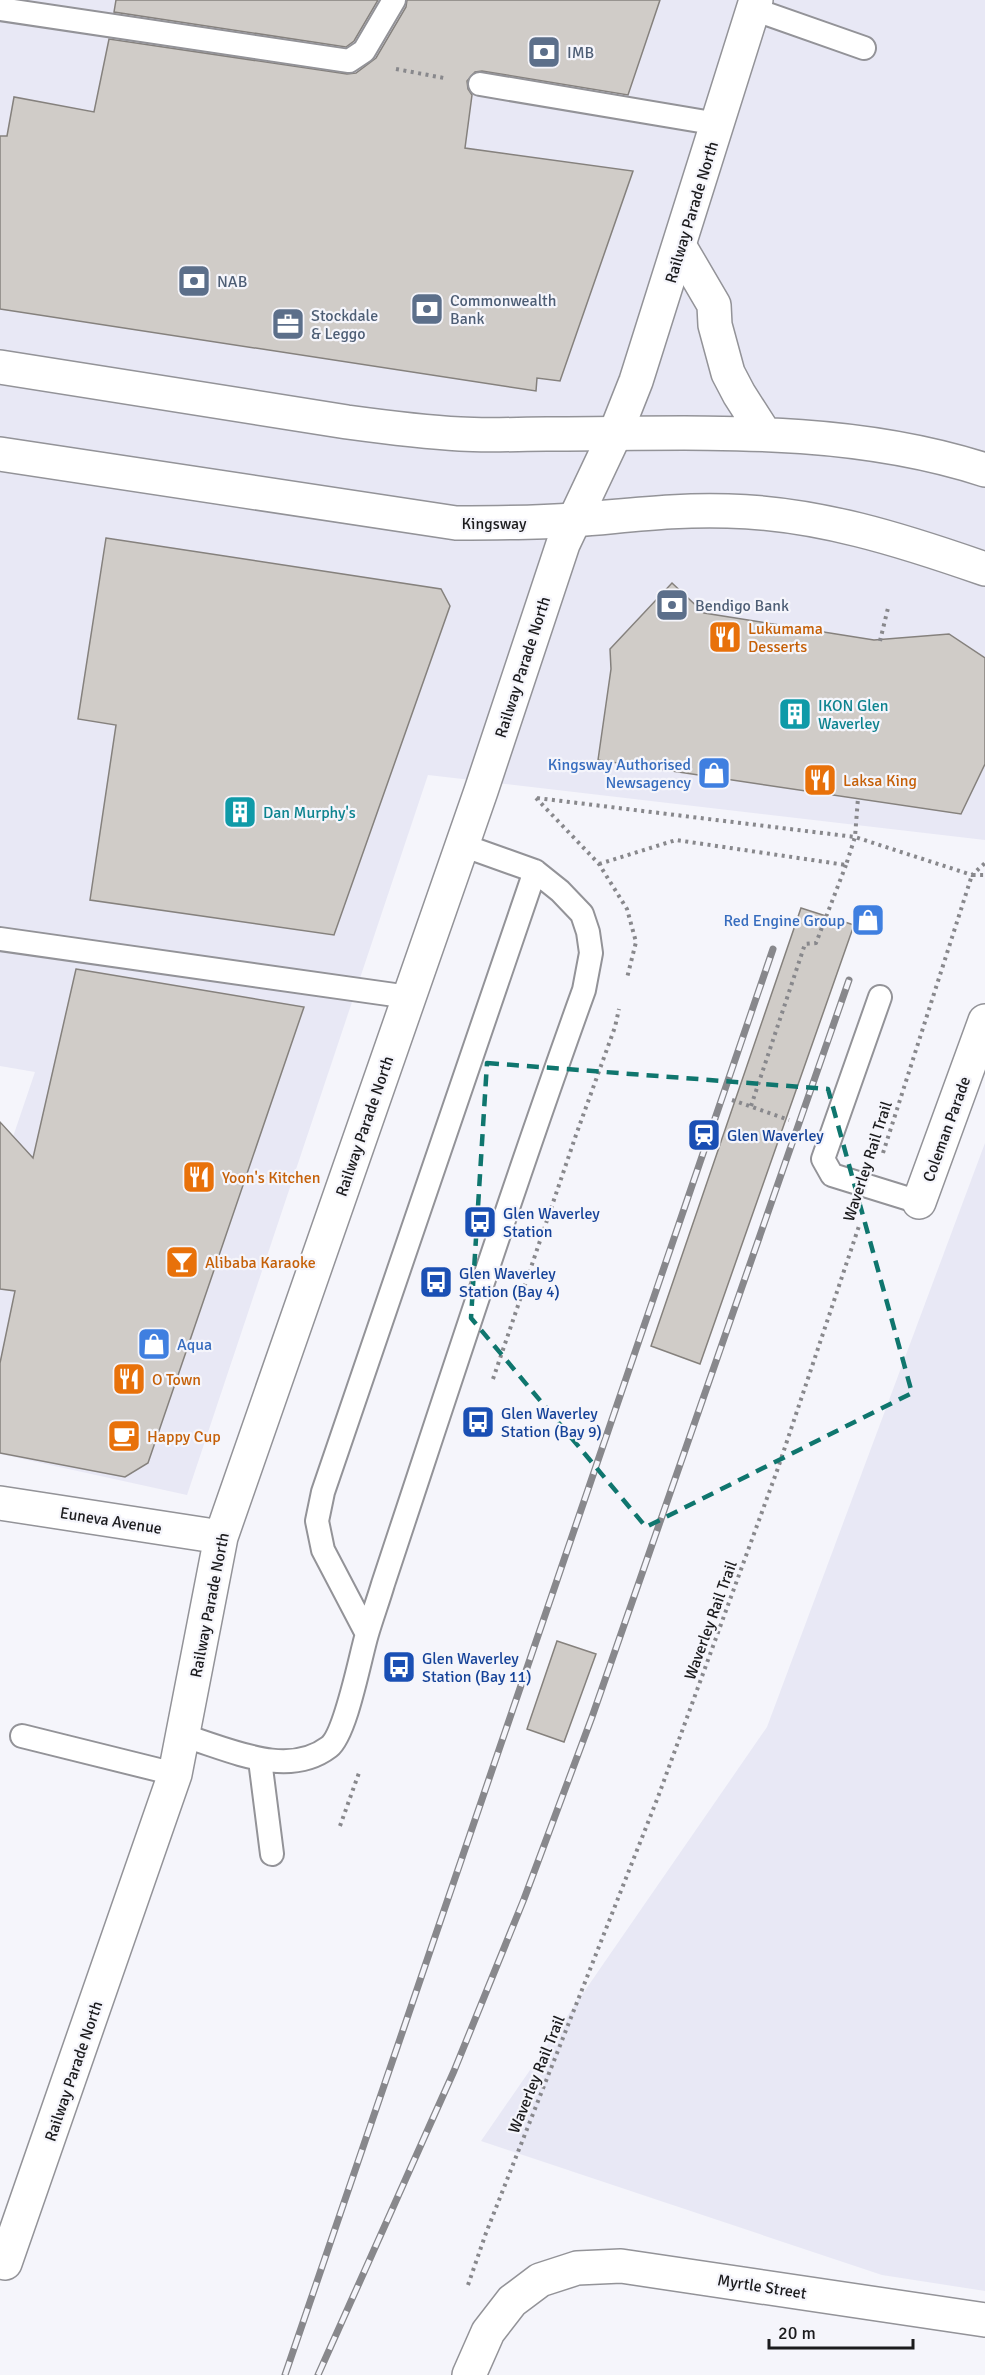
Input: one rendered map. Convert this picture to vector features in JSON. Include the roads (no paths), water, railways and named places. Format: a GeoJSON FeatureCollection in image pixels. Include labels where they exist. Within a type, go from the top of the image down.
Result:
{"type":"FeatureCollection","features":[{"type":"Feature","properties":{"kind":"street","name":"Railway Parade North"},"geometry":{"type":"LineString","coordinates":[[5,2263],[175,1774],[221,1537],[462,845],[552,576],[573,520],[615,434],[636,381],[755,4]]}},
{"type":"Feature","properties":{"kind":"street"},"geometry":{"type":"LineString","coordinates":[[680,247],[714,304],[715,325],[728,373],[764,433]]}},
{"type":"Feature","properties":{"kind":"street"},"geometry":{"type":"LineString","coordinates":[[0,367],[335,421],[400,429],[460,435],[764,433],[827,438],[902,448],[985,470]]}},
{"type":"Feature","properties":{"kind":"street","name":"Kingsway"},"geometry":{"type":"LineString","coordinates":[[0,454],[436,521],[527,523],[676,511],[729,511],[788,516],[865,531],[985,569]]}},
{"type":"Feature","properties":{"kind":"street","name":"Coleman Parade"},"geometry":{"type":"LineString","coordinates":[[919,1202],[985,1021]]}},
{"type":"Feature","properties":{"kind":"street","name":"Euneva Avenue"},"geometry":{"type":"LineString","coordinates":[[0,1503],[221,1537]]}},
{"type":"Feature","properties":{"kind":"street","name":"Myrtle Street"},"geometry":{"type":"LineString","coordinates":[[469,2375],[488,2332],[512,2301],[540,2280],[577,2268],[621,2266],[985,2320]]}},
{"type":"Feature","properties":{"kind":"lane"},"geometry":{"type":"LineString","coordinates":[[0,9],[349,61],[364,51],[394,0]]}},
{"type":"Feature","properties":{"kind":"lane"},"geometry":{"type":"LineString","coordinates":[[755,4],[864,48]]}},
{"type":"Feature","properties":{"kind":"lane"},"geometry":{"type":"LineString","coordinates":[[480,84],[718,124]]}},
{"type":"Feature","properties":{"kind":"lane"},"geometry":{"type":"LineString","coordinates":[[184,1736],[260,1760],[288,1761],[312,1758],[332,1744],[344,1719],[367,1634],[498,1234],[584,990],[591,953],[582,914],[560,891],[535,871],[462,845]]}},
{"type":"Feature","properties":{"kind":"lane"},"geometry":{"type":"LineString","coordinates":[[367,1634],[323,1550],[317,1521],[323,1492],[535,871]]}},
{"type":"Feature","properties":{"kind":"lane"},"geometry":{"type":"LineString","coordinates":[[0,939],[409,997]]}},
{"type":"Feature","properties":{"kind":"lane"},"geometry":{"type":"LineString","coordinates":[[880,997],[823,1159],[832,1175],[919,1202]]}},
{"type":"Feature","properties":{"kind":"lane"},"geometry":{"type":"LineString","coordinates":[[22,1736],[175,1774]]}},
{"type":"Feature","properties":{"kind":"lane"},"geometry":{"type":"LineString","coordinates":[[260,1760],[272,1854]]}},
{"type":"Feature","properties":{"kind":"railway"},"geometry":{"type":"LineString","coordinates":[[285,2375],[773,949]]}},
{"type":"Feature","properties":{"kind":"railway"},"geometry":{"type":"LineString","coordinates":[[318,2375],[454,2071],[524,1899],[592,1717],[849,980]]}},
{"type":"Feature","properties":{"kind":"place","name":"IMB"},"geometry":{"type":"Point","coordinates":[544,52]}},
{"type":"Feature","properties":{"kind":"place","name":"NAB"},"geometry":{"type":"Point","coordinates":[194,281]}},
{"type":"Feature","properties":{"kind":"place","name":"Commonwealth Bank"},"geometry":{"type":"Point","coordinates":[427,309]}},
{"type":"Feature","properties":{"kind":"place","name":"Stockdale & Leggo"},"geometry":{"type":"Point","coordinates":[288,324]}},
{"type":"Feature","properties":{"kind":"place","name":"Bendigo Bank"},"geometry":{"type":"Point","coordinates":[672,605]}},
{"type":"Feature","properties":{"kind":"place","name":"Lukumama Desserts"},"geometry":{"type":"Point","coordinates":[725,637]}},
{"type":"Feature","properties":{"kind":"place","name":"IKON Glen Waverley"},"geometry":{"type":"Point","coordinates":[795,714]}},
{"type":"Feature","properties":{"kind":"place","name":"Kingsway Authorised Newsagency"},"geometry":{"type":"Point","coordinates":[714,773]}},
{"type":"Feature","properties":{"kind":"place","name":"Laksa King"},"geometry":{"type":"Point","coordinates":[820,780]}},
{"type":"Feature","properties":{"kind":"place","name":"Dan Murphy's"},"geometry":{"type":"Point","coordinates":[240,812]}},
{"type":"Feature","properties":{"kind":"place","name":"Red Engine Group"},"geometry":{"type":"Point","coordinates":[868,920]}},
{"type":"Feature","properties":{"kind":"place","name":"Glen Waverley"},"geometry":{"type":"Point","coordinates":[704,1135]}},
{"type":"Feature","properties":{"kind":"place","name":"Yoon's Kitchen"},"geometry":{"type":"Point","coordinates":[199,1177]}},
{"type":"Feature","properties":{"kind":"place","name":"Glen Waverley Station"},"geometry":{"type":"Point","coordinates":[480,1222]}},
{"type":"Feature","properties":{"kind":"place","name":"Alibaba Karaoke"},"geometry":{"type":"Point","coordinates":[182,1262]}},
{"type":"Feature","properties":{"kind":"place","name":"Glen Waverley Station (Bay 4)"},"geometry":{"type":"Point","coordinates":[436,1282]}},
{"type":"Feature","properties":{"kind":"place","name":"Aqua"},"geometry":{"type":"Point","coordinates":[154,1344]}},
{"type":"Feature","properties":{"kind":"place","name":"O Town"},"geometry":{"type":"Point","coordinates":[129,1379]}},
{"type":"Feature","properties":{"kind":"place","name":"Glen Waverley Station (Bay 9)"},"geometry":{"type":"Point","coordinates":[478,1422]}},
{"type":"Feature","properties":{"kind":"place","name":"Happy Cup"},"geometry":{"type":"Point","coordinates":[124,1436]}},
{"type":"Feature","properties":{"kind":"place","name":"Glen Waverley Station (Bay 11)"},"geometry":{"type":"Point","coordinates":[399,1667]}}]}
